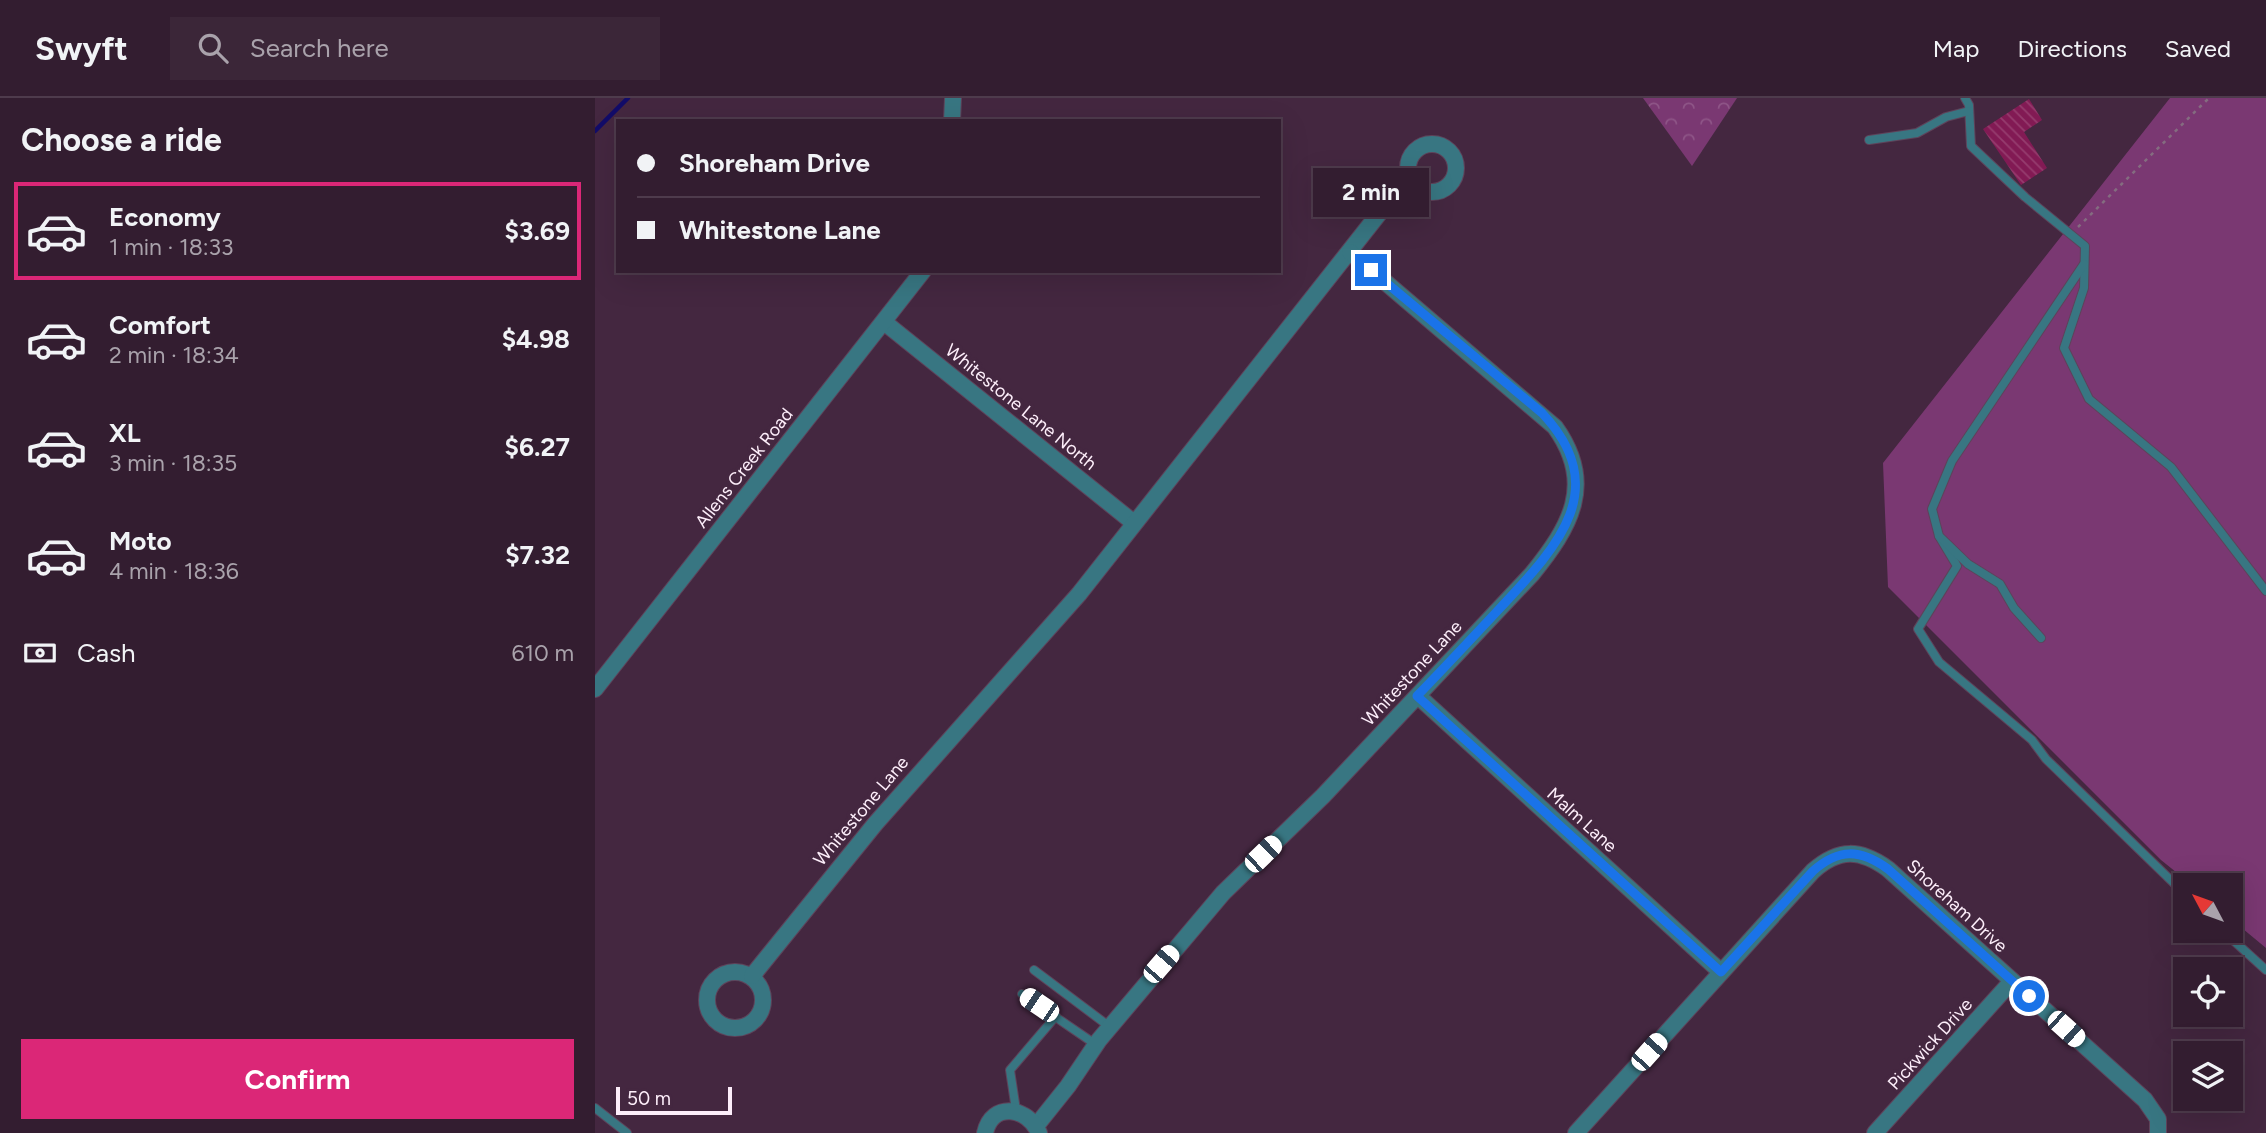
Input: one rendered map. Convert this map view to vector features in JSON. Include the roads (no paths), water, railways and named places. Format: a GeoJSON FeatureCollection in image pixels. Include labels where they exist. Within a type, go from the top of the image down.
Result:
{"type":"FeatureCollection","features":[{"type":"Feature","properties":{"kind":"street"},"geometry":{"type":"LineString","coordinates":[[952,119],[953,98]]}},
{"type":"Feature","properties":{"kind":"street","name":"Whitestone Lane"},"geometry":{"type":"LineString","coordinates":[[752,976],[875,824],[1079,594],[1396,192],[1411,181]]}},
{"type":"Feature","properties":{"kind":"street","name":"Whitestone Lane"},"geometry":{"type":"LineString","coordinates":[[1016,1110],[1030,1118],[1037,1129],[1069,1086],[1095,1044],[1223,893],[1323,796],[1556,544],[1575,502],[1575,471],[1564,439],[1542,413],[1350,252]]}},
{"type":"Feature","properties":{"kind":"street","name":"Allens Creek Road"},"geometry":{"type":"LineString","coordinates":[[595,689],[921,273]]}},
{"type":"Feature","properties":{"kind":"street","name":"Whitestone Lane North"},"geometry":{"type":"LineString","coordinates":[[884,322],[1134,523]]}},
{"type":"Feature","properties":{"kind":"street","name":"Malm Lane"},"geometry":{"type":"LineString","coordinates":[[1417,696],[1721,972]]}},
{"type":"Feature","properties":{"kind":"street","name":"Shoreham Drive"},"geometry":{"type":"LineString","coordinates":[[1576,1133],[1813,871],[1826,859],[1853,852],[1865,855],[1888,869],[2145,1100],[2158,1119],[2159,1131]]}},
{"type":"Feature","properties":{"kind":"street","name":"Pickwick Drive"},"geometry":{"type":"LineString","coordinates":[[1875,1133],[2012,981]]}},
{"type":"Feature","properties":{"kind":"street"},"geometry":{"type":"LineString","coordinates":[[985,1133],[991,1120],[998,1114],[1016,1110]]}},
{"type":"Feature","properties":{"kind":"lane"},"geometry":{"type":"LineString","coordinates":[[1965,98],[1969,111],[1971,146],[2085,246],[2084,288],[2064,348],[2089,400],[2171,467],[2266,591]]}},
{"type":"Feature","properties":{"kind":"lane"},"geometry":{"type":"LineString","coordinates":[[1869,141],[1917,132],[1946,117],[1969,111]]}},
{"type":"Feature","properties":{"kind":"lane"},"geometry":{"type":"LineString","coordinates":[[2084,264],[1952,460],[1932,509],[1939,536],[1957,566],[1918,629],[1939,662],[2032,740],[2046,759],[2173,882]]}},
{"type":"Feature","properties":{"kind":"lane"},"geometry":{"type":"LineString","coordinates":[[1939,536],[1968,564],[2000,584],[2014,608],[2041,638]]}},
{"type":"Feature","properties":{"kind":"lane"},"geometry":{"type":"LineString","coordinates":[[2236,943],[2266,970]]}},
{"type":"Feature","properties":{"kind":"lane"},"geometry":{"type":"LineString","coordinates":[[1034,970],[1110,1027]]}},
{"type":"Feature","properties":{"kind":"lane"},"geometry":{"type":"LineString","coordinates":[[1022,994],[1095,1044]]}},
{"type":"Feature","properties":{"kind":"lane"},"geometry":{"type":"LineString","coordinates":[[1016,1110],[1010,1070],[1056,1016]]}},
{"type":"Feature","properties":{"kind":"lane"},"geometry":{"type":"LineString","coordinates":[[595,1108],[627,1133]]}},
{"type":"Feature","properties":{"kind":"waterway"},"geometry":{"type":"LineString","coordinates":[[595,131],[628,98]]}}]}
